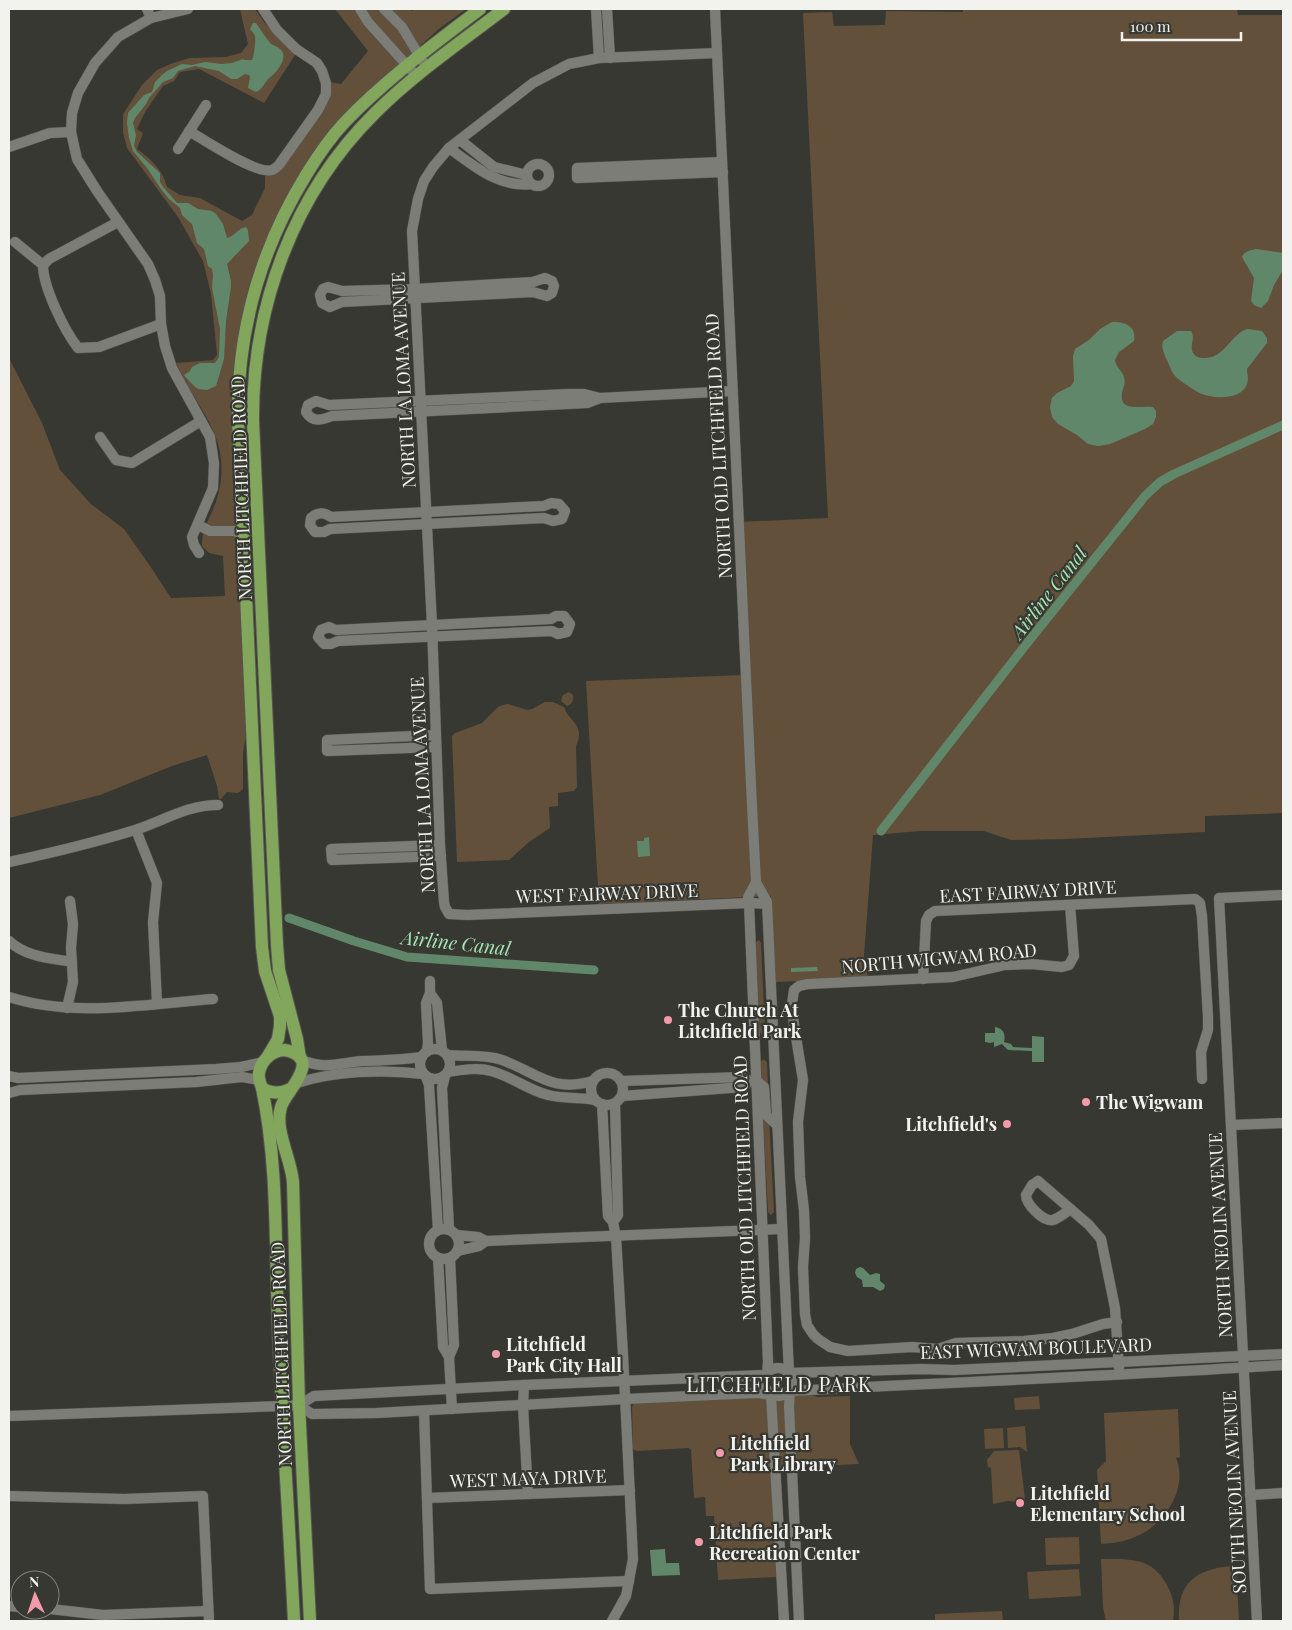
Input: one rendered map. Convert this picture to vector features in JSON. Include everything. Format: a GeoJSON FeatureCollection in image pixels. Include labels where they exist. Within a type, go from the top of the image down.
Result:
{"type":"FeatureCollection","features":[{"type":"Feature","properties":{"kind":"main road","name":"NORTH LITCHFIELD ROAD"},"geometry":{"type":"LineString","coordinates":[[266,1059],[278,1038],[280,1016],[266,971],[262,947],[238,420],[238,385],[246,321],[269,247],[290,203],[313,164],[332,137],[374,94],[480,9]]}},
{"type":"Feature","properties":{"kind":"main road","name":"NORTH LITCHFIELD ROAD"},"geometry":{"type":"LineString","coordinates":[[301,1059],[279,970],[277,945],[253,421],[254,381],[259,338],[269,296],[282,255],[294,227],[317,185],[341,151],[374,113],[421,73],[504,9]]}},
{"type":"Feature","properties":{"kind":"main road"},"geometry":{"type":"LineString","coordinates":[[287,1050],[295,1053],[301,1059],[302,1073],[294,1086],[283,1093],[268,1092],[261,1084],[259,1073],[266,1059],[279,1051],[287,1050]]}},
{"type":"Feature","properties":{"kind":"main road","name":"NORTH LITCHFIELD ROAD"},"geometry":{"type":"LineString","coordinates":[[261,1084],[267,1111],[276,1234],[282,1406],[294,1621]]}},
{"type":"Feature","properties":{"kind":"main road","name":"NORTH LITCHFIELD ROAD"},"geometry":{"type":"LineString","coordinates":[[294,1086],[281,1105],[279,1124],[292,1169],[293,1182],[299,1405],[310,1621]]}},
{"type":"Feature","properties":{"kind":"street"},"geometry":{"type":"LineString","coordinates":[[188,9],[149,14],[118,37],[95,63],[78,94],[72,113],[71,132],[77,159],[148,264],[156,280],[160,296],[161,324],[172,368],[210,437],[214,463],[213,488],[192,537],[199,553]]}},
{"type":"Feature","properties":{"kind":"street"},"geometry":{"type":"LineString","coordinates":[[189,131],[242,162],[260,169],[272,170],[279,165],[318,110],[326,94],[326,83],[322,71],[317,63],[296,49],[277,30],[263,9]]}},
{"type":"Feature","properties":{"kind":"street"},"geometry":{"type":"LineString","coordinates":[[360,9],[374,29],[407,66],[421,73],[420,56],[402,27],[384,9]]}},
{"type":"Feature","properties":{"kind":"street"},"geometry":{"type":"LineString","coordinates":[[596,9],[599,58]]}},
{"type":"Feature","properties":{"kind":"street"},"geometry":{"type":"LineString","coordinates":[[607,9],[610,58]]}},
{"type":"Feature","properties":{"kind":"street","name":"NORTH OLD LITCHFIELD ROAD"},"geometry":{"type":"LineString","coordinates":[[714,9],[756,882],[767,904],[789,1373]]}},
{"type":"Feature","properties":{"kind":"street","name":"NORTH LA LOMA AVENUE"},"geometry":{"type":"LineString","coordinates":[[450,914],[444,902],[440,845],[432,630],[412,231],[418,199],[424,182],[433,167],[449,148],[533,83],[569,64],[599,58],[717,53]]}},
{"type":"Feature","properties":{"kind":"street"},"geometry":{"type":"LineString","coordinates":[[178,149],[206,105]]}},
{"type":"Feature","properties":{"kind":"street"},"geometry":{"type":"LineString","coordinates":[[9,147],[50,133],[71,132]]}},
{"type":"Feature","properties":{"kind":"street"},"geometry":{"type":"LineString","coordinates":[[460,140],[492,172]]}},
{"type":"Feature","properties":{"kind":"street"},"geometry":{"type":"LineString","coordinates":[[449,148],[509,183],[523,185],[529,179]]}},
{"type":"Feature","properties":{"kind":"street"},"geometry":{"type":"LineString","coordinates":[[619,171],[722,167]]}},
{"type":"Feature","properties":{"kind":"street"},"geometry":{"type":"LineString","coordinates":[[118,222],[49,259],[43,265],[43,276],[67,334],[78,348],[98,347],[161,324]]}},
{"type":"Feature","properties":{"kind":"street"},"geometry":{"type":"LineString","coordinates":[[15,242],[43,265]]}},
{"type":"Feature","properties":{"kind":"street"},"geometry":{"type":"LineString","coordinates":[[360,296],[487,289],[533,282],[545,278],[552,282],[554,286],[552,293],[547,296],[534,292],[487,289]]}},
{"type":"Feature","properties":{"kind":"street"},"geometry":{"type":"LineString","coordinates":[[503,402],[420,400],[329,405],[316,401],[308,406],[306,412],[310,419],[317,421],[332,416],[421,411],[503,402],[568,394],[584,394],[600,398],[732,391]]}},
{"type":"Feature","properties":{"kind":"street"},"geometry":{"type":"LineString","coordinates":[[362,403],[363,414]]}},
{"type":"Feature","properties":{"kind":"street"},"geometry":{"type":"LineString","coordinates":[[100,437],[116,460],[132,463],[202,421]]}},
{"type":"Feature","properties":{"kind":"street"},"geometry":{"type":"LineString","coordinates":[[551,503],[559,504],[566,511],[562,519],[553,521],[544,518],[498,520],[330,529],[324,532],[315,532],[310,525],[311,518],[316,514],[324,513],[331,517],[497,508],[544,506],[551,503]]}},
{"type":"Feature","properties":{"kind":"street"},"geometry":{"type":"LineString","coordinates":[[497,508],[498,520]]}},
{"type":"Feature","properties":{"kind":"street"},"geometry":{"type":"LineString","coordinates":[[366,515],[367,527]]}},
{"type":"Feature","properties":{"kind":"street"},"geometry":{"type":"LineString","coordinates":[[198,525],[210,531],[234,531],[243,534]]}},
{"type":"Feature","properties":{"kind":"street"},"geometry":{"type":"LineString","coordinates":[[503,621],[432,630],[372,639],[338,640],[331,644],[324,644],[318,637],[321,630],[329,627],[336,630],[372,628],[432,630],[504,632],[552,631],[558,634],[567,632],[570,624],[564,616],[556,616],[551,619],[503,621]]}},
{"type":"Feature","properties":{"kind":"street"},"geometry":{"type":"LineString","coordinates":[[503,621],[504,632]]}},
{"type":"Feature","properties":{"kind":"street"},"geometry":{"type":"LineString","coordinates":[[372,628],[372,639]]}},
{"type":"Feature","properties":{"kind":"street"},"geometry":{"type":"LineString","coordinates":[[435,735],[327,740],[327,752],[436,747]]}},
{"type":"Feature","properties":{"kind":"street"},"geometry":{"type":"LineString","coordinates":[[379,738],[379,749]]}},
{"type":"Feature","properties":{"kind":"street"},"geometry":{"type":"LineString","coordinates":[[9,862],[80,846],[136,830],[190,808],[218,805]]}},
{"type":"Feature","properties":{"kind":"street"},"geometry":{"type":"LineString","coordinates":[[136,830],[157,884],[152,922],[157,1004]]}},
{"type":"Feature","properties":{"kind":"street"},"geometry":{"type":"LineString","coordinates":[[440,845],[331,849],[331,855],[332,860],[441,856]]}},
{"type":"Feature","properties":{"kind":"street"},"geometry":{"type":"LineString","coordinates":[[384,847],[385,858]]}},
{"type":"Feature","properties":{"kind":"street","name":"NORTH OLD LITCHFIELD ROAD"},"geometry":{"type":"LineString","coordinates":[[756,882],[748,897],[748,903],[753,1081],[763,1230],[767,1375]]}},
{"type":"Feature","properties":{"kind":"street","name":"NORTH NEOLIN AVENUE"},"geometry":{"type":"LineString","coordinates":[[1243,1362],[1219,898],[1283,895]]}},
{"type":"Feature","properties":{"kind":"street","name":"EAST FAIRWAY DRIVE"},"geometry":{"type":"LineString","coordinates":[[923,979],[926,921],[932,912],[938,910],[1194,899],[1200,903],[1204,940],[1208,1027],[1202,1049],[1202,1079]]}},
{"type":"Feature","properties":{"kind":"street"},"geometry":{"type":"LineString","coordinates":[[67,1008],[73,982],[73,924],[70,902]]}},
{"type":"Feature","properties":{"kind":"street","name":"WEST FAIRWAY DRIVE"},"geometry":{"type":"LineString","coordinates":[[450,914],[467,915],[748,903],[767,904]]}},
{"type":"Feature","properties":{"kind":"street","name":"NORTH WIGWAM ROAD"},"geometry":{"type":"LineString","coordinates":[[1070,905],[1074,956],[1071,963],[1067,966],[1005,965],[963,976],[803,984],[794,990],[792,998],[793,1018],[803,1080],[798,1122],[800,1177],[804,1210],[803,1267],[806,1320],[810,1330],[818,1339],[836,1349],[848,1351],[912,1347],[941,1349],[956,1343],[1035,1340],[1063,1336],[1100,1324],[1117,1322]]}},
{"type":"Feature","properties":{"kind":"street"},"geometry":{"type":"LineString","coordinates":[[9,941],[20,950],[34,955],[72,962]]}},
{"type":"Feature","properties":{"kind":"street"},"geometry":{"type":"LineString","coordinates":[[430,981],[430,993],[426,1003],[428,1043],[420,1064],[429,1085],[438,1230]]}},
{"type":"Feature","properties":{"kind":"street"},"geometry":{"type":"LineString","coordinates":[[430,993],[437,1003],[444,1053],[450,1062],[442,1088],[453,1232],[459,1243],[454,1255],[454,1345],[449,1357],[452,1410]]}},
{"type":"Feature","properties":{"kind":"street"},"geometry":{"type":"LineString","coordinates":[[9,997],[36,1004],[67,1008],[140,1007],[213,999]]}},
{"type":"Feature","properties":{"kind":"street"},"geometry":{"type":"LineString","coordinates":[[294,1086],[319,1077],[341,1074],[408,1072],[424,1075],[436,1080],[447,1074],[462,1070],[489,1070],[548,1095],[609,1105],[618,1099],[623,1091],[621,1081],[616,1076],[606,1073],[601,1074],[593,1081],[580,1084],[558,1084],[542,1080],[501,1060],[484,1056],[444,1053],[432,1049],[424,1054],[405,1059],[330,1066],[315,1065],[301,1059]]}},
{"type":"Feature","properties":{"kind":"street"},"geometry":{"type":"LineString","coordinates":[[9,1076],[18,1078],[216,1069],[241,1067],[266,1059]]}},
{"type":"Feature","properties":{"kind":"street"},"geometry":{"type":"LineString","coordinates":[[63,1076],[64,1088]]}},
{"type":"Feature","properties":{"kind":"street"},"geometry":{"type":"LineString","coordinates":[[9,1093],[20,1090],[196,1082],[242,1077],[261,1084]]}},
{"type":"Feature","properties":{"kind":"street"},"geometry":{"type":"LineString","coordinates":[[621,1081],[744,1077],[764,1086],[766,1115],[777,1125]]}},
{"type":"Feature","properties":{"kind":"street"},"geometry":{"type":"LineString","coordinates":[[593,1081],[591,1091],[598,1102],[608,1216],[613,1222],[616,1236],[633,1559],[626,1596],[612,1621]]}},
{"type":"Feature","properties":{"kind":"street"},"geometry":{"type":"LineString","coordinates":[[618,1099],[744,1087],[753,1081]]}},
{"type":"Feature","properties":{"kind":"street"},"geometry":{"type":"LineString","coordinates":[[613,1222],[618,1215],[618,1099]]}},
{"type":"Feature","properties":{"kind":"street"},"geometry":{"type":"LineString","coordinates":[[1231,1125],[1283,1123]]}},
{"type":"Feature","properties":{"kind":"street"},"geometry":{"type":"LineString","coordinates":[[1071,1209],[1101,1239],[1111,1282],[1117,1322],[1119,1374]]}},
{"type":"Feature","properties":{"kind":"street"},"geometry":{"type":"LineString","coordinates":[[449,1357],[443,1347],[438,1258],[431,1252],[428,1244],[432,1234],[438,1230],[445,1228],[486,1241],[781,1229]]}},
{"type":"Feature","properties":{"kind":"street"},"geometry":{"type":"LineString","coordinates":[[438,1258],[454,1255],[479,1246],[486,1241]]}},
{"type":"Feature","properties":{"kind":"street","name":"EAST WIGWAM BOULEVARD"},"geometry":{"type":"LineString","coordinates":[[790,1391],[1119,1374],[1243,1362],[1283,1354]]}},
{"type":"Feature","properties":{"kind":"street","name":"EAST WIGWAM BOULEVARD"},"geometry":{"type":"LineString","coordinates":[[789,1373],[922,1368],[954,1370],[1119,1362],[1243,1362],[1283,1365]]}},
{"type":"Feature","properties":{"kind":"street","name":"SOUTH NEOLIN AVENUE"},"geometry":{"type":"LineString","coordinates":[[1243,1362],[1257,1621]]}},
{"type":"Feature","properties":{"kind":"street"},"geometry":{"type":"LineString","coordinates":[[784,1621],[771,1395],[765,1388],[767,1375],[778,1368],[789,1373],[793,1382],[789,1406],[799,1621]]}},
{"type":"Feature","properties":{"kind":"street"},"geometry":{"type":"LineString","coordinates":[[9,1416],[282,1406],[299,1405],[314,1396],[524,1385],[625,1384],[767,1375]]}},
{"type":"Feature","properties":{"kind":"street"},"geometry":{"type":"LineString","coordinates":[[524,1385],[523,1406],[528,1494]]}},
{"type":"Feature","properties":{"kind":"street"},"geometry":{"type":"LineString","coordinates":[[299,1405],[312,1414],[424,1411],[758,1393],[779,1396],[790,1391]]}},
{"type":"Feature","properties":{"kind":"street"},"geometry":{"type":"LineString","coordinates":[[424,1411],[430,1590],[629,1581]]}},
{"type":"Feature","properties":{"kind":"street","name":"WEST MAYA DRIVE"},"geometry":{"type":"LineString","coordinates":[[427,1498],[630,1490]]}},
{"type":"Feature","properties":{"kind":"street"},"geometry":{"type":"LineString","coordinates":[[1250,1495],[1283,1493]]}},
{"type":"Feature","properties":{"kind":"street"},"geometry":{"type":"LineString","coordinates":[[9,1496],[126,1500],[203,1496],[209,1616],[103,1615],[60,1610]]}},
{"type":"Feature","properties":{"kind":"shaded area"},"geometry":{"type":"Polygon","coordinates":[[[240,9],[255,9],[264,22],[295,55],[264,103],[199,69],[180,72],[174,81],[163,86],[145,112],[137,129],[143,133],[137,149],[156,165],[163,175],[167,187],[180,195],[200,198],[242,221],[252,215],[265,188],[265,175],[274,172],[330,82],[341,84],[368,51],[335,9],[410,9],[412,11],[415,9],[466,9],[440,28],[380,82],[292,189],[239,342],[248,721],[243,753],[243,789],[238,793],[227,792],[219,799],[207,755],[172,766],[100,795],[9,818],[9,347],[10,360],[42,423],[60,470],[91,504],[124,529],[171,598],[225,596],[223,556],[209,553],[202,546],[206,526],[218,495],[221,456],[217,440],[210,425],[176,363],[213,360],[217,355],[211,294],[203,261],[178,217],[127,148],[123,132],[123,114],[142,85],[157,70],[190,58],[226,57],[241,53],[248,44],[240,9]]]}},
{"type":"Feature","properties":{"kind":"shaded area"},"geometry":{"type":"Polygon","coordinates":[[[963,9],[1237,9],[1238,15],[1283,15],[1283,813],[1205,816],[1205,832],[1011,840],[984,831],[920,831],[873,835],[864,956],[868,978],[775,982],[771,896],[599,904],[586,681],[744,675],[738,522],[828,518],[803,13],[832,12],[834,26],[885,25],[886,11],[963,12],[963,9]]]}},
{"type":"Feature","properties":{"kind":"shaded area"},"geometry":{"type":"Polygon","coordinates":[[[253,23],[256,23],[270,43],[283,52],[281,65],[260,89],[256,92],[248,88],[249,75],[245,74],[237,79],[231,79],[219,71],[195,66],[178,71],[173,78],[163,82],[149,98],[133,123],[136,135],[134,146],[137,152],[160,173],[161,184],[177,203],[188,203],[198,209],[212,211],[223,224],[227,238],[243,228],[246,227],[248,230],[249,241],[227,264],[231,287],[226,321],[224,359],[216,386],[207,390],[198,389],[184,375],[192,367],[200,363],[215,363],[219,357],[220,329],[212,288],[212,269],[208,266],[204,249],[197,243],[192,224],[182,215],[180,208],[169,199],[133,151],[127,123],[128,113],[144,95],[152,92],[155,82],[162,75],[182,64],[192,65],[205,62],[222,64],[243,59],[252,60],[255,38],[250,29],[253,23]]]}},
{"type":"Feature","properties":{"kind":"shaded area"},"geometry":{"type":"Polygon","coordinates":[[[1256,249],[1283,253],[1283,270],[1274,285],[1268,301],[1261,308],[1254,305],[1251,301],[1254,278],[1242,257],[1256,249]]]}},
{"type":"Feature","properties":{"kind":"shaded area"},"geometry":{"type":"Polygon","coordinates":[[[1112,322],[1125,324],[1134,332],[1134,341],[1119,352],[1115,360],[1125,379],[1122,399],[1127,406],[1153,407],[1156,411],[1156,417],[1153,424],[1145,429],[1110,444],[1098,446],[1088,444],[1058,424],[1052,417],[1050,407],[1052,398],[1057,393],[1071,386],[1074,381],[1073,356],[1075,349],[1112,322]]]}},
{"type":"Feature","properties":{"kind":"shaded area"},"geometry":{"type":"Polygon","coordinates":[[[1248,329],[1262,331],[1267,338],[1267,343],[1247,369],[1248,380],[1244,389],[1234,396],[1207,396],[1193,389],[1175,375],[1163,351],[1163,341],[1177,331],[1191,331],[1193,336],[1193,353],[1199,357],[1210,358],[1220,353],[1236,336],[1248,329]]]}},
{"type":"Feature","properties":{"kind":"shaded area"},"geometry":{"type":"Polygon","coordinates":[[[569,692],[573,695],[573,699],[567,706],[561,701],[563,695],[569,692]]]}},
{"type":"Feature","properties":{"kind":"shaded area"},"geometry":{"type":"Polygon","coordinates":[[[545,702],[553,702],[564,707],[578,728],[579,739],[576,746],[577,787],[574,791],[558,793],[558,806],[549,807],[550,828],[529,842],[509,860],[457,862],[452,736],[455,733],[482,723],[498,707],[503,705],[508,704],[527,710],[545,702]]]}},
{"type":"Feature","properties":{"kind":"shaded area"},"geometry":{"type":"Polygon","coordinates":[[[649,837],[650,856],[638,857],[637,841],[644,841],[644,838],[649,837]]]}},
{"type":"Feature","properties":{"kind":"shaded area"},"geometry":{"type":"Polygon","coordinates":[[[759,940],[761,943],[765,1033],[762,1035],[760,1032],[755,943],[759,940]]]}},
{"type":"Feature","properties":{"kind":"shaded area"},"geometry":{"type":"Polygon","coordinates":[[[817,967],[818,971],[791,972],[791,968],[817,967]]]}},
{"type":"Feature","properties":{"kind":"shaded area"},"geometry":{"type":"Polygon","coordinates":[[[995,1027],[1003,1032],[1005,1036],[1004,1042],[1011,1044],[1013,1047],[1032,1048],[1032,1036],[1044,1037],[1044,1062],[1032,1062],[1032,1051],[1008,1050],[1002,1044],[994,1047],[994,1042],[985,1042],[985,1033],[995,1033],[995,1027]]]}},
{"type":"Feature","properties":{"kind":"shaded area"},"geometry":{"type":"Polygon","coordinates":[[[763,1059],[767,1062],[768,1086],[762,1086],[761,1062],[763,1059]]]}},
{"type":"Feature","properties":{"kind":"shaded area"},"geometry":{"type":"Polygon","coordinates":[[[769,1116],[774,1212],[771,1215],[768,1212],[763,1117],[769,1116]]]}},
{"type":"Feature","properties":{"kind":"shaded area"},"geometry":{"type":"Polygon","coordinates":[[[860,1267],[870,1275],[880,1274],[880,1281],[885,1285],[884,1289],[880,1291],[873,1287],[863,1287],[862,1280],[855,1273],[856,1269],[860,1267]]]}},
{"type":"Feature","properties":{"kind":"shaded area"},"geometry":{"type":"Polygon","coordinates":[[[807,1394],[817,1397],[850,1396],[850,1444],[859,1464],[773,1468],[776,1577],[718,1580],[714,1516],[706,1516],[705,1497],[694,1498],[691,1450],[689,1448],[636,1451],[633,1449],[632,1407],[634,1403],[639,1401],[807,1394]]]}},
{"type":"Feature","properties":{"kind":"shaded area"},"geometry":{"type":"Polygon","coordinates":[[[1039,1396],[1040,1409],[1015,1410],[1014,1398],[1039,1396]]]}},
{"type":"Feature","properties":{"kind":"shaded area"},"geometry":{"type":"Polygon","coordinates":[[[1178,1409],[1180,1457],[1176,1458],[1179,1481],[1171,1505],[1164,1515],[1146,1532],[1127,1540],[1101,1544],[1097,1470],[1106,1461],[1104,1413],[1178,1409]]]}},
{"type":"Feature","properties":{"kind":"shaded area"},"geometry":{"type":"Polygon","coordinates":[[[1025,1426],[1027,1452],[1020,1447],[1008,1448],[1007,1428],[1025,1426]]]}},
{"type":"Feature","properties":{"kind":"shaded area"},"geometry":{"type":"Polygon","coordinates":[[[1003,1428],[1004,1448],[985,1449],[984,1429],[1003,1428]]]}},
{"type":"Feature","properties":{"kind":"shaded area"},"geometry":{"type":"Polygon","coordinates":[[[1019,1450],[1025,1499],[1022,1502],[1008,1501],[993,1504],[991,1468],[988,1467],[987,1460],[994,1451],[1019,1450]]]}},
{"type":"Feature","properties":{"kind":"shaded area"},"geometry":{"type":"Polygon","coordinates":[[[1079,1537],[1080,1564],[1046,1565],[1045,1538],[1079,1537]]]}},
{"type":"Feature","properties":{"kind":"shaded area"},"geometry":{"type":"Polygon","coordinates":[[[665,1549],[666,1563],[679,1563],[680,1575],[652,1576],[650,1550],[665,1549]]]}},
{"type":"Feature","properties":{"kind":"shaded area"},"geometry":{"type":"Polygon","coordinates":[[[1101,1559],[1131,1560],[1148,1565],[1155,1570],[1162,1577],[1172,1595],[1173,1621],[1106,1621],[1103,1607],[1101,1559]]]}},
{"type":"Feature","properties":{"kind":"shaded area"},"geometry":{"type":"Polygon","coordinates":[[[1236,1566],[1239,1621],[1179,1621],[1179,1607],[1182,1596],[1186,1586],[1193,1579],[1211,1569],[1236,1566]]]}},
{"type":"Feature","properties":{"kind":"shaded area"},"geometry":{"type":"Polygon","coordinates":[[[1079,1569],[1081,1596],[1029,1599],[1027,1572],[1079,1569]]]}},
{"type":"Feature","properties":{"kind":"shaded area"},"geometry":{"type":"Polygon","coordinates":[[[1002,1611],[1003,1621],[935,1621],[935,1614],[1002,1611]]]}},
{"type":"Feature","properties":{"kind":"waterway","name":"Airline Canal"},"geometry":{"type":"LineString","coordinates":[[881,831],[1024,647],[1145,496],[1160,482],[1174,474],[1283,425]]}},
{"type":"Feature","properties":{"kind":"waterway","name":"Airline Canal"},"geometry":{"type":"LineString","coordinates":[[289,918],[407,957],[594,970]]}},
{"type":"Feature","properties":{"kind":"place","name":"The Church At Litchfield Park"},"geometry":{"type":"Point","coordinates":[668,1020]}},
{"type":"Feature","properties":{"kind":"place","name":"The Wigwam"},"geometry":{"type":"Point","coordinates":[1086,1102]}},
{"type":"Feature","properties":{"kind":"place","name":"Litchfield's"},"geometry":{"type":"Point","coordinates":[1007,1124]}},
{"type":"Feature","properties":{"kind":"place","name":"Litchfield Park City Hall"},"geometry":{"type":"Point","coordinates":[496,1354]}},
{"type":"Feature","properties":{"kind":"place","name":"Litchfield Park Library"},"geometry":{"type":"Point","coordinates":[720,1453]}},
{"type":"Feature","properties":{"kind":"place","name":"Litchfield Elementary School"},"geometry":{"type":"Point","coordinates":[1020,1503]}},
{"type":"Feature","properties":{"kind":"place","name":"Litchfield Park Recreation Center"},"geometry":{"type":"Point","coordinates":[699,1542]}},
{"type":"Feature","properties":{"kind":"district","name":"LITCHFIELD PARK"},"geometry":{"type":"Point","coordinates":[779,1383]}}]}
